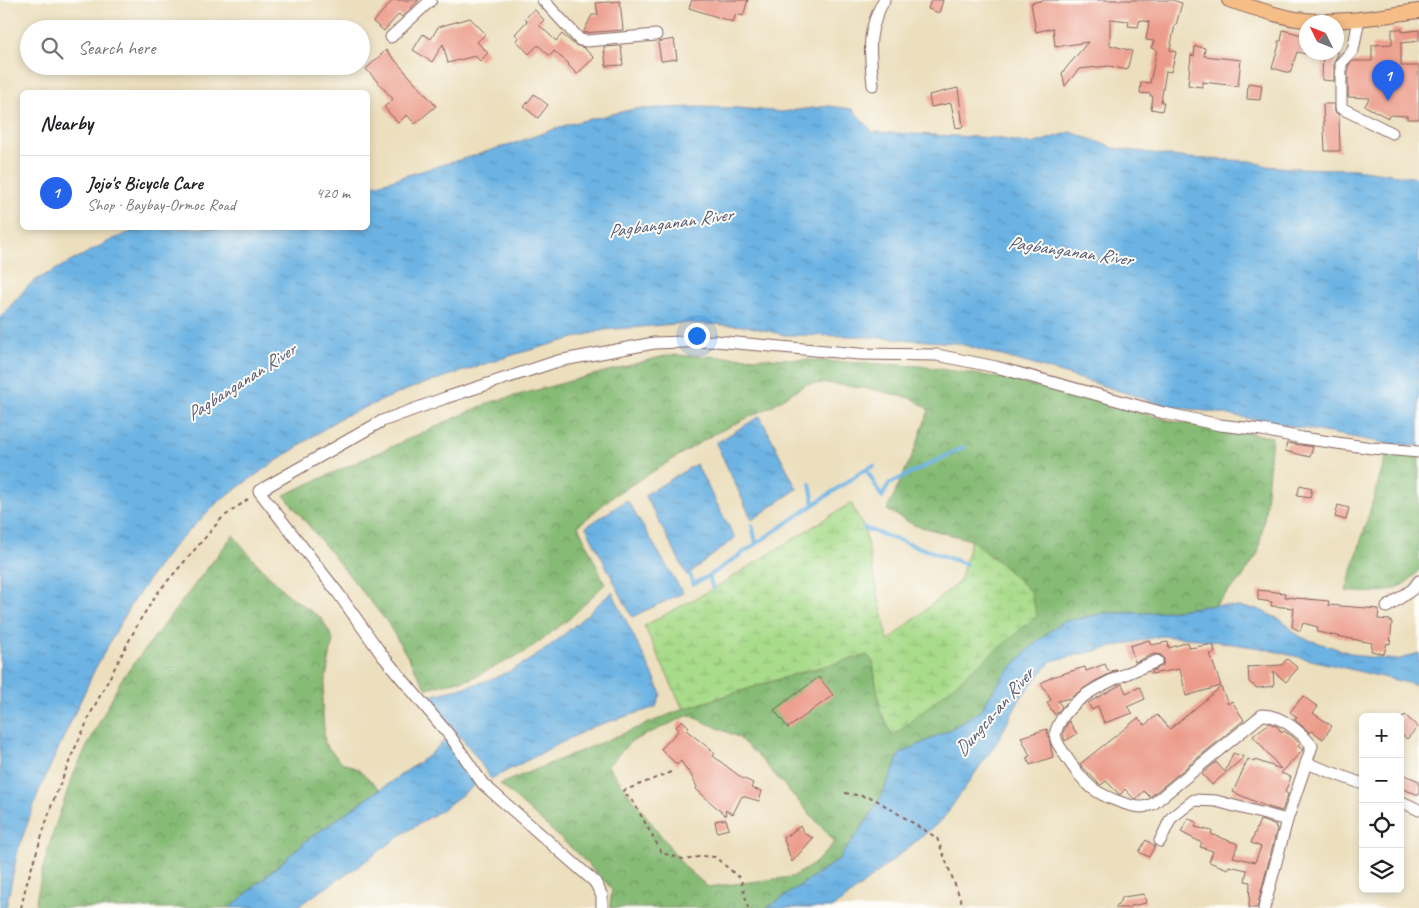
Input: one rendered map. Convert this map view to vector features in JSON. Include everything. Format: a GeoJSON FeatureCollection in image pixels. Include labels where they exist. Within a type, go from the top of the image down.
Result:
{"type":"FeatureCollection","features":[{"type":"Feature","properties":{"kind":"main road"},"geometry":{"type":"LineString","coordinates":[[1229,0],[1278,16],[1315,21],[1359,19],[1419,11]]}},
{"type":"Feature","properties":{"kind":"street"},"geometry":{"type":"LineString","coordinates":[[390,37],[431,0]]}},
{"type":"Feature","properties":{"kind":"street"},"geometry":{"type":"LineString","coordinates":[[543,0],[580,40],[587,42],[656,34]]}},
{"type":"Feature","properties":{"kind":"street"},"geometry":{"type":"LineString","coordinates":[[873,85],[869,43],[876,15],[884,0]]}},
{"type":"Feature","properties":{"kind":"street"},"geometry":{"type":"LineString","coordinates":[[1359,19],[1353,50],[1341,64],[1341,108],[1392,133]]}},
{"type":"Feature","properties":{"kind":"street"},"geometry":{"type":"LineString","coordinates":[[602,908],[602,896],[595,882],[483,784],[450,736],[382,655],[338,593],[259,491],[382,421],[445,398],[558,361],[654,343],[706,341],[859,354],[938,355],[996,367],[1164,413],[1220,425],[1372,448],[1419,452]]}},
{"type":"Feature","properties":{"kind":"street"},"geometry":{"type":"LineString","coordinates":[[1387,607],[1413,589],[1419,581]]}},
{"type":"Feature","properties":{"kind":"street"},"geometry":{"type":"LineString","coordinates":[[1157,661],[1081,697],[1060,723],[1055,733],[1057,742],[1075,770],[1092,788],[1108,797],[1142,807],[1153,804],[1262,716],[1270,715],[1282,720],[1307,740],[1312,746],[1286,820],[1264,908]]}},
{"type":"Feature","properties":{"kind":"street"},"geometry":{"type":"LineString","coordinates":[[1306,763],[1359,783]]}},
{"type":"Feature","properties":{"kind":"street"},"geometry":{"type":"LineString","coordinates":[[1160,841],[1171,818],[1194,800],[1216,801],[1286,820]]}},
{"type":"Feature","properties":{"kind":"street"},"geometry":{"type":"LineString","coordinates":[[1404,803],[1419,810]]}},
{"type":"Feature","properties":{"kind":"path"},"geometry":{"type":"LineString","coordinates":[[21,908],[52,804],[92,711],[140,620],[159,591],[222,518],[259,491]]}},
{"type":"Feature","properties":{"kind":"path"},"geometry":{"type":"LineString","coordinates":[[671,772],[623,791],[634,803],[662,853],[686,860],[702,856],[715,857],[741,879],[747,907]]}},
{"type":"Feature","properties":{"kind":"path"},"geometry":{"type":"LineString","coordinates":[[846,793],[873,798],[937,838],[964,908]]}},
{"type":"Feature","properties":{"kind":"green space"},"geometry":{"type":"Polygon","coordinates":[[[668,355],[919,366],[1002,378],[1177,422],[1272,437],[1265,513],[1258,553],[1242,578],[1215,605],[1151,613],[1106,613],[1062,622],[1036,642],[1003,676],[980,711],[949,730],[900,754],[883,793],[868,819],[838,860],[767,908],[610,908],[612,889],[577,853],[500,784],[683,709],[805,671],[867,655],[873,662],[880,710],[893,736],[1031,592],[1001,564],[971,540],[914,525],[887,510],[915,449],[929,410],[914,399],[870,389],[826,383],[806,384],[770,407],[714,434],[613,496],[578,526],[605,584],[569,619],[525,652],[470,679],[426,688],[387,622],[284,495],[488,403],[668,355]],[[689,715],[630,742],[608,766],[685,867],[708,887],[792,877],[814,864],[835,842],[757,755],[738,737],[689,715]]]}},
{"type":"Feature","properties":{"kind":"green space"},"geometry":{"type":"Polygon","coordinates":[[[1387,453],[1419,457],[1419,570],[1403,584],[1386,591],[1346,591],[1387,453]]]}},
{"type":"Feature","properties":{"kind":"green space"},"geometry":{"type":"Polygon","coordinates":[[[851,503],[864,528],[888,641],[960,581],[971,540],[1001,564],[1031,592],[1037,616],[893,736],[880,710],[873,662],[867,655],[805,671],[683,709],[644,626],[713,589],[851,503]]]}},
{"type":"Feature","properties":{"kind":"green space"},"geometry":{"type":"Polygon","coordinates":[[[233,535],[286,593],[322,619],[333,639],[322,701],[325,744],[340,761],[359,770],[380,789],[307,840],[230,908],[36,908],[43,868],[68,789],[78,764],[121,680],[233,535]]]}},
{"type":"Feature","properties":{"kind":"water","name":"Pagbanganan River"},"geometry":{"type":"Polygon","coordinates":[[[829,106],[852,109],[873,132],[995,138],[1032,144],[1071,132],[1114,148],[1187,158],[1251,161],[1267,166],[1289,168],[1356,169],[1419,178],[1419,446],[1390,444],[1219,413],[1168,406],[957,343],[855,336],[785,335],[746,326],[687,323],[604,330],[516,354],[414,387],[340,418],[220,500],[173,547],[130,606],[95,669],[39,791],[18,850],[6,908],[0,908],[0,318],[27,287],[36,280],[113,239],[138,230],[370,230],[370,186],[512,144],[569,124],[634,109],[696,107],[782,112],[829,106]]]}},
{"type":"Feature","properties":{"kind":"water"},"geometry":{"type":"Polygon","coordinates":[[[760,416],[797,489],[752,520],[716,443],[760,416]]]}},
{"type":"Feature","properties":{"kind":"water"},"geometry":{"type":"Polygon","coordinates":[[[696,464],[735,538],[687,575],[645,495],[696,464]]]}},
{"type":"Feature","properties":{"kind":"water"},"geometry":{"type":"Polygon","coordinates":[[[627,500],[683,593],[632,617],[586,527],[627,500]]]}},
{"type":"Feature","properties":{"kind":"water"},"geometry":{"type":"Polygon","coordinates":[[[612,592],[661,694],[656,707],[592,727],[491,779],[473,752],[430,701],[433,695],[467,687],[511,671],[557,640],[612,592]]]}},
{"type":"Feature","properties":{"kind":"water","name":"Dungca-an River"},"geometry":{"type":"Polygon","coordinates":[[[1216,605],[1258,609],[1283,621],[1300,637],[1360,656],[1397,660],[1419,653],[1419,683],[1416,685],[1261,648],[1161,636],[1051,661],[1021,697],[997,742],[942,820],[832,908],[767,908],[838,860],[868,819],[883,793],[900,754],[949,730],[980,711],[1003,676],[1036,642],[1062,622],[1106,613],[1151,613],[1216,605]]]}},
{"type":"Feature","properties":{"kind":"water"},"geometry":{"type":"Polygon","coordinates":[[[446,739],[475,785],[440,811],[404,833],[359,866],[295,908],[230,908],[307,840],[428,756],[446,739]]]}},
{"type":"Feature","properties":{"kind":"building"},"geometry":{"type":"Polygon","coordinates":[[[393,0],[419,0],[402,17],[399,14],[384,31],[373,22],[393,0]]]}},
{"type":"Feature","properties":{"kind":"building"},"geometry":{"type":"Polygon","coordinates":[[[692,0],[748,0],[743,16],[736,14],[733,22],[689,8],[692,0]]]}},
{"type":"Feature","properties":{"kind":"building"},"geometry":{"type":"Polygon","coordinates":[[[931,0],[943,0],[939,13],[928,9],[931,0]]]}},
{"type":"Feature","properties":{"kind":"building"},"geometry":{"type":"Polygon","coordinates":[[[1044,0],[1172,0],[1182,3],[1170,50],[1176,52],[1171,72],[1166,71],[1161,102],[1164,102],[1162,111],[1151,109],[1153,96],[1150,96],[1151,94],[1140,93],[1141,82],[1150,83],[1157,50],[1151,48],[1154,41],[1146,40],[1149,22],[1140,20],[1138,27],[1128,26],[1129,21],[1110,19],[1110,45],[1132,51],[1127,70],[1109,66],[1079,69],[1065,86],[1062,73],[1088,42],[1055,47],[1053,28],[1036,32],[1031,3],[1044,0]]]}},
{"type":"Feature","properties":{"kind":"building"},"geometry":{"type":"Polygon","coordinates":[[[620,1],[623,30],[583,33],[592,15],[598,15],[596,3],[620,1]]]}},
{"type":"Feature","properties":{"kind":"building"},"geometry":{"type":"Polygon","coordinates":[[[534,9],[544,20],[539,25],[556,41],[562,34],[575,45],[584,48],[594,58],[577,74],[554,51],[550,56],[538,45],[529,54],[516,40],[519,38],[515,34],[527,21],[525,19],[534,9]]]}},
{"type":"Feature","properties":{"kind":"building"},"geometry":{"type":"Polygon","coordinates":[[[470,18],[486,34],[477,42],[488,53],[480,61],[475,56],[448,63],[443,44],[432,62],[413,50],[423,34],[431,39],[438,27],[470,18]]]}},
{"type":"Feature","properties":{"kind":"building"},"geometry":{"type":"Polygon","coordinates":[[[1392,29],[1402,29],[1402,32],[1419,30],[1419,41],[1401,43],[1401,66],[1419,66],[1419,119],[1407,119],[1407,116],[1390,115],[1388,118],[1365,106],[1369,98],[1348,97],[1348,66],[1353,61],[1372,61],[1372,45],[1392,44],[1392,29]]]}},
{"type":"Feature","properties":{"kind":"building"},"geometry":{"type":"Polygon","coordinates":[[[1283,30],[1299,34],[1299,52],[1297,52],[1290,73],[1272,68],[1279,45],[1278,41],[1281,41],[1283,30]]]}},
{"type":"Feature","properties":{"kind":"building"},"geometry":{"type":"Polygon","coordinates":[[[674,39],[677,59],[661,61],[658,42],[674,39]]]}},
{"type":"Feature","properties":{"kind":"building"},"geometry":{"type":"Polygon","coordinates":[[[621,46],[623,65],[606,66],[604,47],[621,46]]]}},
{"type":"Feature","properties":{"kind":"building"},"geometry":{"type":"Polygon","coordinates":[[[1195,46],[1205,48],[1204,56],[1241,60],[1238,86],[1202,82],[1202,87],[1188,85],[1191,55],[1194,56],[1195,46]]]}},
{"type":"Feature","properties":{"kind":"building"},"geometry":{"type":"Polygon","coordinates":[[[386,50],[436,106],[415,124],[407,115],[398,123],[384,107],[393,99],[370,73],[370,65],[386,50]]]}},
{"type":"Feature","properties":{"kind":"building"},"geometry":{"type":"Polygon","coordinates":[[[1323,60],[1335,60],[1334,81],[1322,80],[1323,60]]]}},
{"type":"Feature","properties":{"kind":"building"},"geometry":{"type":"Polygon","coordinates":[[[1248,83],[1262,85],[1260,100],[1247,99],[1248,83]]]}},
{"type":"Feature","properties":{"kind":"building"},"geometry":{"type":"Polygon","coordinates":[[[958,88],[963,127],[956,128],[951,103],[931,107],[929,95],[958,88]]]}},
{"type":"Feature","properties":{"kind":"building"},"geometry":{"type":"Polygon","coordinates":[[[534,94],[548,105],[538,118],[524,107],[534,94]]]}},
{"type":"Feature","properties":{"kind":"building"},"geometry":{"type":"Polygon","coordinates":[[[1323,104],[1334,104],[1334,111],[1339,115],[1340,151],[1325,151],[1323,104]]]}},
{"type":"Feature","properties":{"kind":"building"},"geometry":{"type":"Polygon","coordinates":[[[1287,443],[1313,447],[1310,457],[1285,451],[1287,443]]]}},
{"type":"Feature","properties":{"kind":"building"},"geometry":{"type":"Polygon","coordinates":[[[1300,485],[1312,488],[1310,498],[1297,496],[1300,485]]]}},
{"type":"Feature","properties":{"kind":"building"},"geometry":{"type":"Polygon","coordinates":[[[1338,505],[1349,508],[1346,520],[1335,517],[1338,505]]]}},
{"type":"Feature","properties":{"kind":"building"},"geometry":{"type":"Polygon","coordinates":[[[1258,590],[1285,593],[1285,597],[1329,601],[1328,605],[1379,609],[1378,619],[1390,620],[1392,622],[1390,644],[1387,643],[1384,654],[1371,651],[1372,643],[1317,632],[1318,627],[1303,623],[1300,631],[1292,627],[1294,608],[1271,606],[1272,602],[1258,600],[1258,590]]]}},
{"type":"Feature","properties":{"kind":"building"},"geometry":{"type":"Polygon","coordinates":[[[1149,640],[1151,645],[1168,642],[1169,648],[1188,642],[1190,648],[1213,644],[1215,653],[1210,654],[1221,686],[1186,696],[1180,669],[1151,674],[1151,672],[1163,665],[1164,659],[1161,655],[1154,654],[1135,662],[1130,646],[1149,640]]]}},
{"type":"Feature","properties":{"kind":"building"},"geometry":{"type":"Polygon","coordinates":[[[1287,659],[1298,668],[1286,682],[1273,671],[1274,686],[1257,688],[1249,682],[1248,667],[1282,665],[1287,659]]]}},
{"type":"Feature","properties":{"kind":"building"},"geometry":{"type":"Polygon","coordinates":[[[1105,664],[1108,671],[1117,670],[1095,681],[1070,698],[1058,701],[1062,707],[1055,715],[1047,703],[1051,700],[1041,683],[1052,677],[1085,667],[1086,671],[1105,664]]]}},
{"type":"Feature","properties":{"kind":"building"},"geometry":{"type":"Polygon","coordinates":[[[819,677],[833,695],[788,728],[774,710],[819,677]]]}},
{"type":"Feature","properties":{"kind":"building"},"geometry":{"type":"Polygon","coordinates":[[[1122,684],[1126,693],[1140,687],[1145,699],[1127,707],[1133,713],[1104,723],[1098,706],[1092,710],[1088,703],[1122,684]]]}},
{"type":"Feature","properties":{"kind":"building"},"geometry":{"type":"Polygon","coordinates":[[[1221,687],[1228,704],[1232,701],[1244,720],[1150,797],[1144,791],[1136,799],[1125,789],[1119,794],[1106,781],[1101,785],[1097,782],[1080,764],[1138,718],[1145,725],[1157,715],[1170,729],[1221,687]]]}},
{"type":"Feature","properties":{"kind":"building"},"geometry":{"type":"Polygon","coordinates":[[[1303,696],[1318,707],[1313,713],[1332,726],[1323,739],[1312,731],[1310,733],[1294,719],[1297,717],[1290,712],[1303,696]]]}},
{"type":"Feature","properties":{"kind":"building"},"geometry":{"type":"Polygon","coordinates":[[[1404,716],[1418,727],[1407,739],[1404,736],[1404,716]]]}},
{"type":"Feature","properties":{"kind":"building"},"geometry":{"type":"Polygon","coordinates":[[[682,720],[689,727],[686,730],[715,753],[713,756],[742,778],[753,783],[751,788],[762,791],[759,801],[742,796],[733,814],[725,810],[726,816],[696,789],[697,787],[689,771],[681,761],[677,765],[661,749],[679,730],[676,727],[682,720]]]}},
{"type":"Feature","properties":{"kind":"building"},"geometry":{"type":"Polygon","coordinates":[[[1069,721],[1077,734],[1065,741],[1063,733],[1069,721]]]}},
{"type":"Feature","properties":{"kind":"building"},"geometry":{"type":"Polygon","coordinates":[[[1269,723],[1278,727],[1282,733],[1284,731],[1292,736],[1303,750],[1281,773],[1291,777],[1285,792],[1288,794],[1282,811],[1233,792],[1248,759],[1281,769],[1253,736],[1269,723]]]}},
{"type":"Feature","properties":{"kind":"building"},"geometry":{"type":"Polygon","coordinates":[[[1047,729],[1053,757],[1030,765],[1027,757],[1030,756],[1021,737],[1047,729]]]}},
{"type":"Feature","properties":{"kind":"building"},"geometry":{"type":"Polygon","coordinates":[[[1233,753],[1244,757],[1212,785],[1202,774],[1216,762],[1225,772],[1233,753]]]}},
{"type":"Feature","properties":{"kind":"building"},"geometry":{"type":"Polygon","coordinates":[[[1404,775],[1419,781],[1419,795],[1404,789],[1404,775]]]}},
{"type":"Feature","properties":{"kind":"building"},"geometry":{"type":"Polygon","coordinates":[[[1188,818],[1197,823],[1195,827],[1212,831],[1211,834],[1238,844],[1233,857],[1255,862],[1261,847],[1251,843],[1260,820],[1276,825],[1275,827],[1277,828],[1257,908],[1249,908],[1250,882],[1245,881],[1247,870],[1229,866],[1228,869],[1209,862],[1213,851],[1200,847],[1202,843],[1181,832],[1188,818]]]}},
{"type":"Feature","properties":{"kind":"building"},"geometry":{"type":"Polygon","coordinates":[[[726,819],[729,829],[717,832],[715,821],[726,819]]]}},
{"type":"Feature","properties":{"kind":"building"},"geometry":{"type":"Polygon","coordinates":[[[800,826],[805,834],[813,838],[792,862],[783,837],[789,835],[800,826]]]}},
{"type":"Feature","properties":{"kind":"building"},"geometry":{"type":"Polygon","coordinates":[[[1146,840],[1155,846],[1149,857],[1139,852],[1146,840]]]}},
{"type":"Feature","properties":{"kind":"building"},"geometry":{"type":"Polygon","coordinates":[[[1144,894],[1146,903],[1131,906],[1130,908],[1115,908],[1123,897],[1144,894]]]}},
{"type":"Feature","properties":{"kind":"waterway"},"geometry":{"type":"LineString","coordinates":[[713,589],[709,576],[866,469],[882,497],[889,484],[964,447]]}},
{"type":"Feature","properties":{"kind":"waterway"},"geometry":{"type":"LineString","coordinates":[[866,469],[874,466]]}},
{"type":"Feature","properties":{"kind":"waterway"},"geometry":{"type":"LineString","coordinates":[[810,484],[814,504]]}},
{"type":"Feature","properties":{"kind":"waterway"},"geometry":{"type":"LineString","coordinates":[[752,525],[756,543]]}},
{"type":"Feature","properties":{"kind":"waterway"},"geometry":{"type":"LineString","coordinates":[[864,528],[966,564]]}},
{"type":"Feature","properties":{"kind":"waterway"},"geometry":{"type":"LineString","coordinates":[[690,575],[693,584],[709,576]]}},
{"type":"Feature","properties":{"kind":"place","name":"Jojo's Bicycle Care"},"geometry":{"type":"Point","coordinates":[1388,101]}}]}
